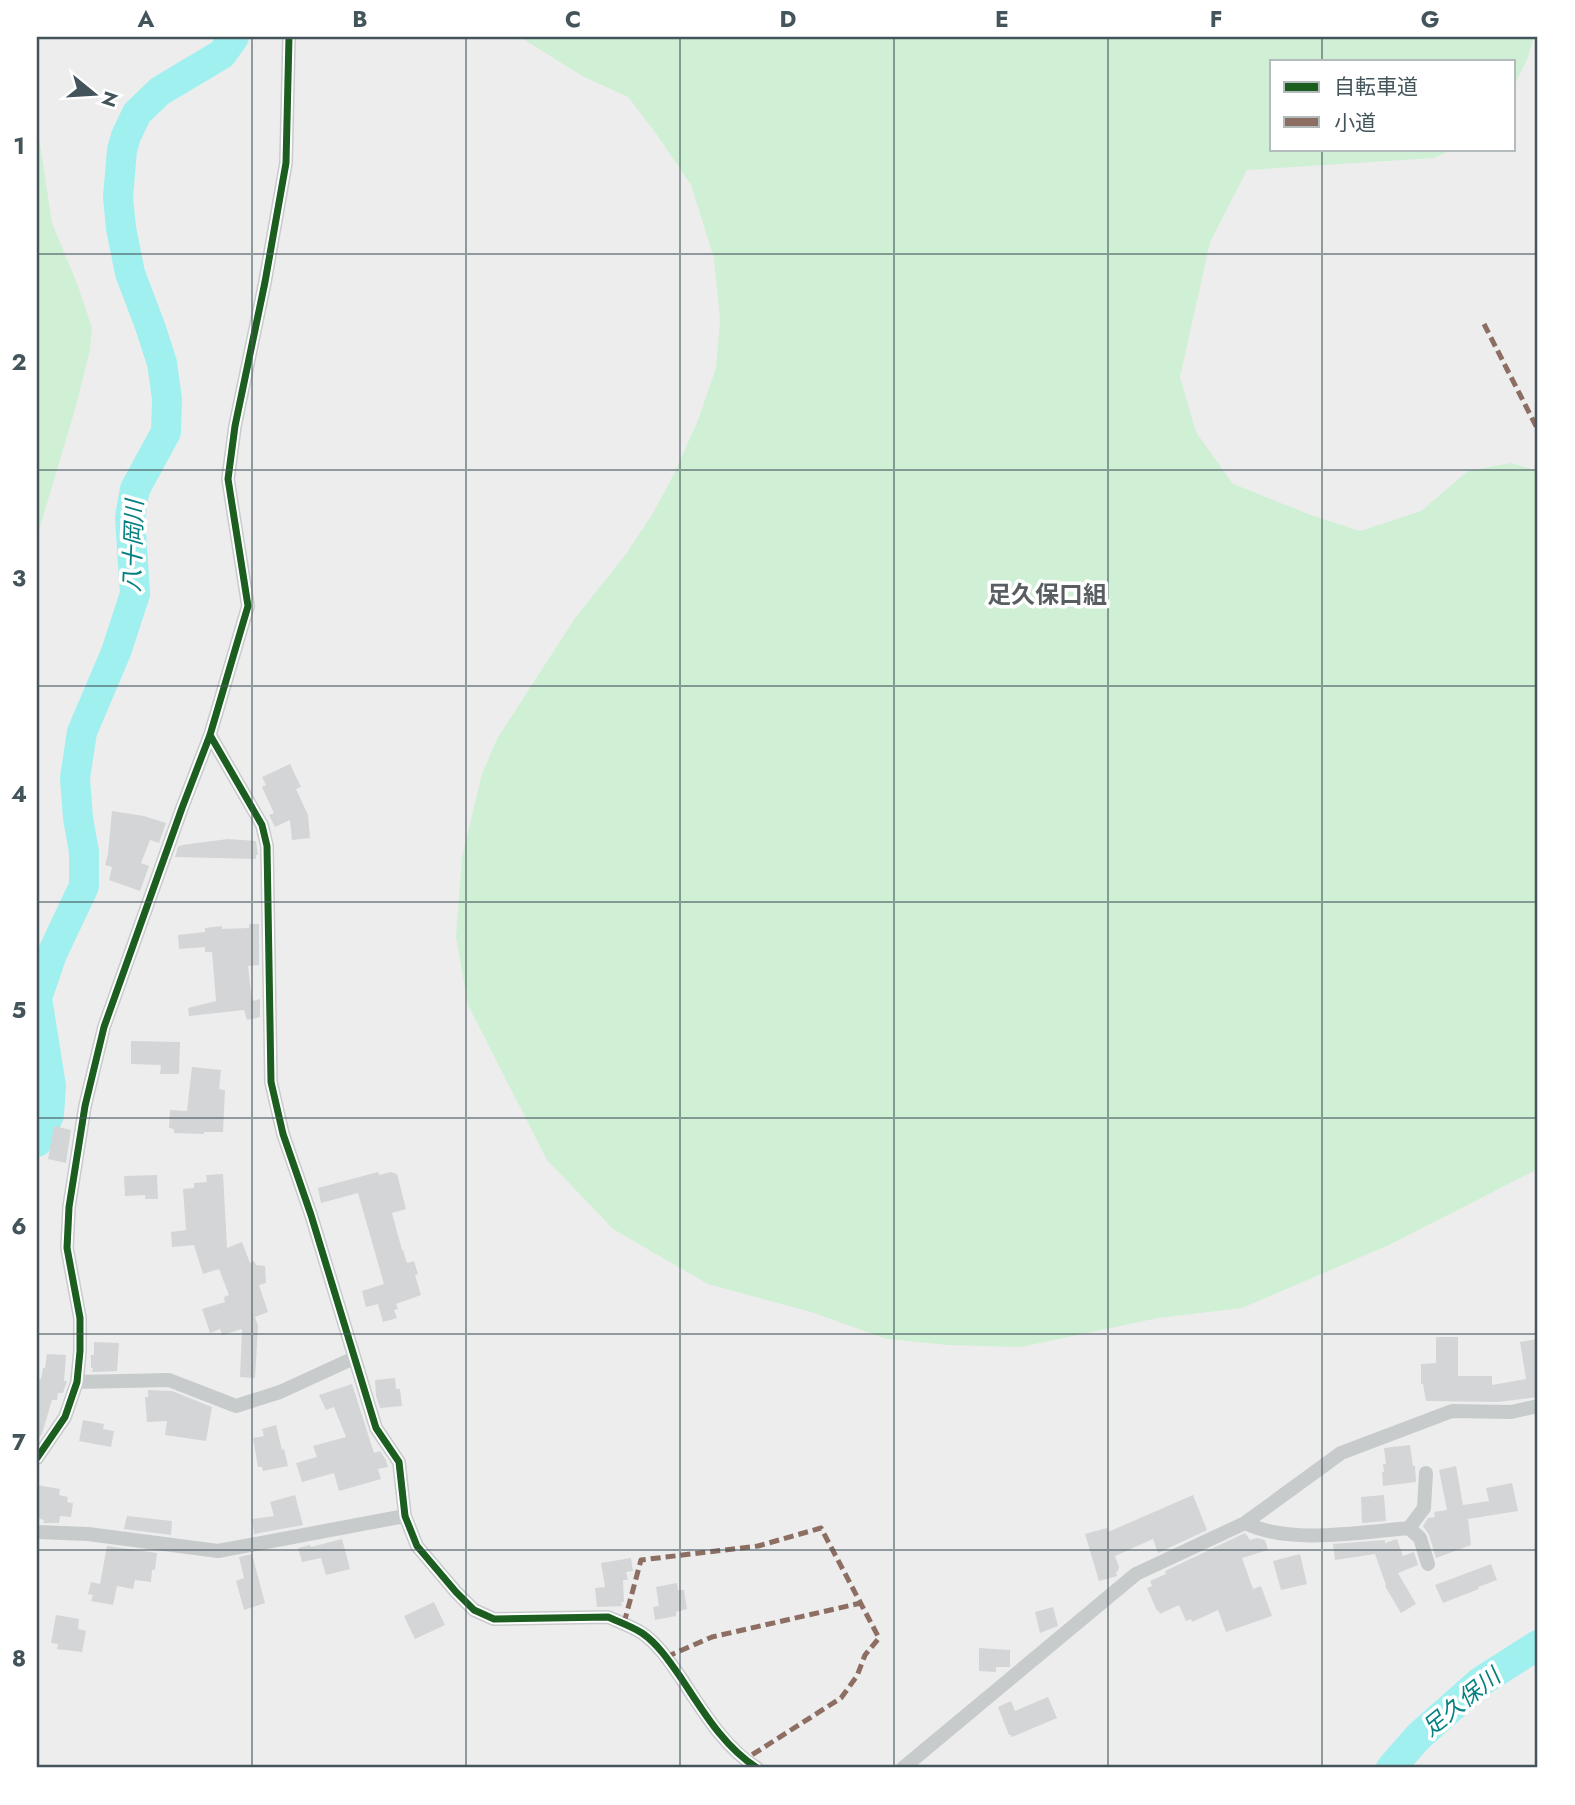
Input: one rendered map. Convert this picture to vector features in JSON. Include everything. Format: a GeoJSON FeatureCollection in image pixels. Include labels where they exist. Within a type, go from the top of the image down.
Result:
{"type":"FeatureCollection","features":[{"type":"Feature","properties":{"kind":"street"},"geometry":{"type":"LineString","coordinates":[[37,1458],[65,1417],[78,1382],[80,1318],[67,1248],[69,1207],[85,1106],[104,1027],[181,808],[210,735],[248,606],[228,479],[235,426],[286,163],[289,37]]}},
{"type":"Feature","properties":{"kind":"street"},"geometry":{"type":"LineString","coordinates":[[210,735],[262,825],[267,846],[271,1082],[284,1134],[376,1428],[399,1462],[405,1516],[417,1546],[474,1610],[494,1619],[608,1617],[644,1634],[666,1657],[716,1731],[744,1760],[757,1768]]}},
{"type":"Feature","properties":{"kind":"street"},"geometry":{"type":"LineString","coordinates":[[78,1382],[169,1380],[236,1406],[280,1392],[354,1358]]}},
{"type":"Feature","properties":{"kind":"street"},"geometry":{"type":"LineString","coordinates":[[903,1768],[1136,1574],[1245,1523],[1341,1453],[1452,1411],[1511,1412],[1538,1406]]}},
{"type":"Feature","properties":{"kind":"street"},"geometry":{"type":"LineString","coordinates":[[1409,1528],[1424,1508],[1426,1473]]}},
{"type":"Feature","properties":{"kind":"street"},"geometry":{"type":"LineString","coordinates":[[37,1532],[88,1534],[218,1551],[405,1516]]}},
{"type":"Feature","properties":{"kind":"street"},"geometry":{"type":"LineString","coordinates":[[1245,1523],[1258,1530],[1313,1536],[1409,1528],[1420,1538],[1428,1564]]}},
{"type":"Feature","properties":{"kind":"green space"},"geometry":{"type":"Polygon","coordinates":[[[520,37],[1534,37],[1527,60],[1516,81],[1516,60],[1270,60],[1270,150],[1452,150],[1434,158],[1247,170],[1210,242],[1180,377],[1196,432],[1233,484],[1360,531],[1421,511],[1468,471],[1511,463],[1538,471],[1538,1169],[1389,1245],[1242,1308],[1158,1318],[1021,1347],[948,1345],[887,1339],[811,1312],[708,1284],[613,1229],[547,1160],[468,1005],[456,937],[462,857],[482,774],[497,739],[575,618],[626,554],[674,474],[698,420],[716,368],[720,320],[714,258],[691,185],[628,97],[584,77],[520,37]]]}},
{"type":"Feature","properties":{"kind":"green space"},"geometry":{"type":"Polygon","coordinates":[[[37,124],[52,223],[92,328],[90,350],[76,406],[37,537],[37,124]]]}},
{"type":"Feature","properties":{"kind":"building"},"geometry":{"type":"Polygon","coordinates":[[[290,764],[301,787],[296,789],[308,815],[310,838],[292,840],[290,820],[275,827],[269,815],[274,813],[262,787],[266,785],[262,777],[290,764]]]}},
{"type":"Feature","properties":{"kind":"building"},"geometry":{"type":"Polygon","coordinates":[[[112,811],[166,823],[159,843],[150,840],[141,863],[149,866],[140,891],[109,880],[112,867],[105,865],[112,811]]]}},
{"type":"Feature","properties":{"kind":"building"},"geometry":{"type":"Polygon","coordinates":[[[228,839],[256,841],[256,859],[175,857],[178,847],[182,845],[228,839]]]}},
{"type":"Feature","properties":{"kind":"building"},"geometry":{"type":"Polygon","coordinates":[[[249,924],[259,924],[259,965],[248,966],[252,1001],[260,999],[260,1017],[247,1020],[244,1010],[189,1016],[188,1008],[216,1001],[212,952],[205,952],[205,947],[179,949],[178,935],[205,932],[205,928],[222,926],[222,929],[249,928],[249,924]]]}},
{"type":"Feature","properties":{"kind":"building"},"geometry":{"type":"Polygon","coordinates":[[[131,1041],[180,1042],[179,1074],[160,1074],[161,1065],[131,1064],[131,1041]]]}},
{"type":"Feature","properties":{"kind":"building"},"geometry":{"type":"Polygon","coordinates":[[[192,1067],[221,1070],[219,1089],[225,1090],[223,1132],[174,1133],[174,1129],[169,1128],[170,1110],[187,1111],[192,1067]]]}},
{"type":"Feature","properties":{"kind":"building"},"geometry":{"type":"Polygon","coordinates":[[[54,1126],[71,1130],[66,1163],[48,1159],[54,1126]]]}},
{"type":"Feature","properties":{"kind":"building"},"geometry":{"type":"Polygon","coordinates":[[[378,1172],[379,1175],[391,1172],[397,1174],[406,1209],[392,1213],[407,1263],[414,1261],[421,1295],[396,1304],[398,1309],[394,1310],[397,1318],[383,1322],[378,1304],[366,1307],[362,1291],[384,1284],[358,1193],[321,1203],[318,1188],[378,1172]]]}},
{"type":"Feature","properties":{"kind":"building"},"geometry":{"type":"Polygon","coordinates":[[[223,1174],[227,1248],[242,1242],[250,1263],[254,1261],[256,1265],[265,1266],[266,1283],[259,1285],[268,1312],[255,1317],[258,1326],[255,1378],[240,1377],[242,1329],[222,1335],[220,1329],[210,1333],[202,1309],[225,1302],[224,1297],[229,1295],[219,1269],[203,1274],[194,1245],[172,1247],[171,1232],[186,1230],[183,1189],[194,1188],[194,1183],[207,1182],[206,1175],[223,1174]]]}},
{"type":"Feature","properties":{"kind":"building"},"geometry":{"type":"Polygon","coordinates":[[[157,1175],[158,1199],[145,1199],[145,1195],[125,1196],[124,1176],[157,1175]]]}},
{"type":"Feature","properties":{"kind":"building"},"geometry":{"type":"Polygon","coordinates":[[[1436,1337],[1458,1337],[1458,1376],[1492,1376],[1492,1385],[1526,1379],[1520,1342],[1538,1339],[1538,1397],[1498,1402],[1426,1401],[1421,1384],[1421,1364],[1436,1363],[1436,1337]]]}},
{"type":"Feature","properties":{"kind":"building"},"geometry":{"type":"Polygon","coordinates":[[[94,1342],[119,1343],[117,1371],[92,1372],[91,1355],[94,1355],[94,1342]]]}},
{"type":"Feature","properties":{"kind":"building"},"geometry":{"type":"Polygon","coordinates":[[[47,1354],[66,1355],[64,1381],[67,1381],[63,1393],[58,1393],[57,1400],[52,1400],[38,1439],[37,1379],[41,1379],[47,1354]]]}},
{"type":"Feature","properties":{"kind":"building"},"geometry":{"type":"Polygon","coordinates":[[[395,1378],[396,1389],[400,1389],[402,1406],[380,1408],[375,1380],[395,1378]]]}},
{"type":"Feature","properties":{"kind":"building"},"geometry":{"type":"Polygon","coordinates":[[[352,1384],[374,1453],[380,1451],[388,1467],[378,1469],[381,1479],[339,1491],[334,1473],[302,1482],[296,1463],[317,1457],[313,1446],[346,1437],[334,1407],[326,1410],[319,1395],[352,1384]]]}},
{"type":"Feature","properties":{"kind":"building"},"geometry":{"type":"Polygon","coordinates":[[[148,1390],[172,1391],[212,1407],[206,1441],[165,1435],[167,1421],[147,1422],[145,1397],[148,1397],[148,1390]]]}},
{"type":"Feature","properties":{"kind":"building"},"geometry":{"type":"Polygon","coordinates":[[[83,1420],[104,1424],[103,1429],[114,1431],[111,1447],[79,1441],[83,1420]]]}},
{"type":"Feature","properties":{"kind":"building"},"geometry":{"type":"Polygon","coordinates":[[[276,1425],[288,1466],[263,1471],[262,1467],[258,1467],[253,1438],[264,1436],[262,1429],[276,1425]]]}},
{"type":"Feature","properties":{"kind":"building"},"geometry":{"type":"Polygon","coordinates":[[[1410,1445],[1416,1482],[1383,1486],[1383,1464],[1386,1464],[1384,1448],[1410,1445]]]}},
{"type":"Feature","properties":{"kind":"building"},"geometry":{"type":"Polygon","coordinates":[[[1456,1466],[1463,1505],[1489,1501],[1486,1488],[1512,1483],[1518,1511],[1468,1519],[1471,1545],[1436,1558],[1429,1535],[1423,1526],[1428,1518],[1435,1517],[1434,1512],[1447,1510],[1439,1470],[1456,1466]]]}},
{"type":"Feature","properties":{"kind":"building"},"geometry":{"type":"Polygon","coordinates":[[[37,1485],[60,1489],[59,1495],[68,1497],[67,1502],[73,1503],[71,1517],[60,1516],[59,1523],[43,1523],[44,1520],[37,1518],[37,1485]]]}},
{"type":"Feature","properties":{"kind":"building"},"geometry":{"type":"Polygon","coordinates":[[[295,1495],[303,1525],[254,1534],[252,1519],[274,1516],[270,1502],[295,1495]]]}},
{"type":"Feature","properties":{"kind":"building"},"geometry":{"type":"Polygon","coordinates":[[[1193,1495],[1207,1530],[1158,1553],[1153,1539],[1115,1556],[1119,1567],[1117,1576],[1099,1581],[1085,1534],[1107,1528],[1108,1532],[1193,1495]]]}},
{"type":"Feature","properties":{"kind":"building"},"geometry":{"type":"Polygon","coordinates":[[[1384,1495],[1386,1521],[1362,1523],[1361,1497],[1384,1495]]]}},
{"type":"Feature","properties":{"kind":"building"},"geometry":{"type":"Polygon","coordinates":[[[127,1516],[172,1521],[171,1535],[124,1529],[127,1516]]]}},
{"type":"Feature","properties":{"kind":"building"},"geometry":{"type":"Polygon","coordinates":[[[1245,1533],[1250,1540],[1265,1540],[1268,1550],[1242,1558],[1253,1589],[1261,1586],[1272,1616],[1226,1632],[1218,1610],[1192,1622],[1191,1619],[1186,1621],[1179,1605],[1160,1614],[1157,1611],[1147,1588],[1152,1586],[1150,1581],[1166,1574],[1165,1571],[1245,1533]]]}},
{"type":"Feature","properties":{"kind":"building"},"geometry":{"type":"Polygon","coordinates":[[[342,1539],[350,1569],[326,1575],[321,1558],[302,1562],[298,1548],[342,1539]]]}},
{"type":"Feature","properties":{"kind":"building"},"geometry":{"type":"Polygon","coordinates":[[[1397,1539],[1403,1556],[1414,1552],[1418,1565],[1398,1573],[1416,1604],[1401,1613],[1385,1586],[1375,1554],[1335,1560],[1333,1544],[1385,1540],[1385,1543],[1397,1539]]]}},
{"type":"Feature","properties":{"kind":"building"},"geometry":{"type":"Polygon","coordinates":[[[107,1546],[157,1553],[151,1582],[135,1580],[133,1589],[117,1586],[113,1605],[91,1601],[93,1595],[88,1594],[91,1582],[100,1584],[107,1546]]]}},
{"type":"Feature","properties":{"kind":"building"},"geometry":{"type":"Polygon","coordinates":[[[252,1554],[265,1603],[244,1610],[236,1581],[244,1578],[239,1557],[252,1554]]]}},
{"type":"Feature","properties":{"kind":"building"},"geometry":{"type":"Polygon","coordinates":[[[1300,1554],[1307,1584],[1281,1590],[1273,1561],[1300,1554]]]}},
{"type":"Feature","properties":{"kind":"building"},"geometry":{"type":"Polygon","coordinates":[[[631,1558],[633,1571],[626,1572],[628,1580],[623,1580],[622,1606],[597,1607],[595,1588],[605,1587],[601,1563],[631,1558]]]}},
{"type":"Feature","properties":{"kind":"building"},"geometry":{"type":"Polygon","coordinates":[[[1491,1564],[1497,1580],[1443,1603],[1435,1585],[1491,1564]]]}},
{"type":"Feature","properties":{"kind":"building"},"geometry":{"type":"Polygon","coordinates":[[[677,1583],[678,1590],[684,1590],[687,1609],[676,1612],[676,1616],[655,1620],[653,1607],[659,1606],[656,1587],[677,1583]]]}},
{"type":"Feature","properties":{"kind":"building"},"geometry":{"type":"Polygon","coordinates":[[[434,1602],[445,1625],[415,1639],[404,1616],[434,1602]]]}},
{"type":"Feature","properties":{"kind":"building"},"geometry":{"type":"Polygon","coordinates":[[[1053,1607],[1058,1626],[1040,1633],[1035,1612],[1053,1607]]]}},
{"type":"Feature","properties":{"kind":"building"},"geometry":{"type":"Polygon","coordinates":[[[56,1615],[79,1619],[78,1629],[86,1631],[82,1652],[57,1649],[58,1644],[51,1643],[56,1615]]]}},
{"type":"Feature","properties":{"kind":"building"},"geometry":{"type":"Polygon","coordinates":[[[979,1648],[1010,1650],[1010,1667],[996,1667],[996,1672],[979,1671],[979,1648]]]}},
{"type":"Feature","properties":{"kind":"building"},"geometry":{"type":"Polygon","coordinates":[[[1048,1697],[1057,1718],[1012,1737],[1009,1735],[998,1707],[1011,1701],[1015,1711],[1048,1697]]]}},
{"type":"Feature","properties":{"kind":"waterway","name":"八十岡川"},"geometry":{"type":"LineString","coordinates":[[37,1142],[49,1115],[51,1086],[37,998],[52,954],[84,886],[84,852],[75,778],[82,732],[116,652],[135,594],[130,517],[135,489],[166,432],[167,399],[162,363],[130,273],[121,228],[118,197],[122,150],[137,113],[160,91],[222,54],[234,37]]}},
{"type":"Feature","properties":{"kind":"waterway","name":"足久保川"},"geometry":{"type":"LineString","coordinates":[[1391,1768],[1418,1737],[1480,1682],[1538,1645]]}},
{"type":"Feature","properties":{"kind":"marked path"},"geometry":{"type":"LineString","coordinates":[[1484,324],[1538,430]]}},
{"type":"Feature","properties":{"kind":"marked path"},"geometry":{"type":"LineString","coordinates":[[624,1623],[641,1560],[758,1546],[821,1528],[879,1638],[865,1655],[857,1676],[841,1698],[744,1760]]}},
{"type":"Feature","properties":{"kind":"marked path"},"geometry":{"type":"LineString","coordinates":[[666,1657],[712,1637],[861,1603]]}},
{"type":"Feature","properties":{"kind":"cycle path"},"geometry":{"type":"LineString","coordinates":[[37,1458],[65,1417],[77,1382],[80,1318],[67,1248],[69,1207],[85,1106],[104,1027],[210,735],[248,606],[228,479],[235,426],[286,163],[289,37]]}},
{"type":"Feature","properties":{"kind":"cycle path"},"geometry":{"type":"LineString","coordinates":[[210,735],[262,825],[267,846],[271,1082],[283,1134],[311,1215],[376,1428],[399,1462],[405,1516],[417,1546],[474,1610],[494,1619],[608,1617],[642,1633],[668,1660],[724,1739],[757,1768]]}},
{"type":"Feature","properties":{"kind":"district","name":"足久保口組"},"geometry":{"type":"Point","coordinates":[1047,594]}}]}
